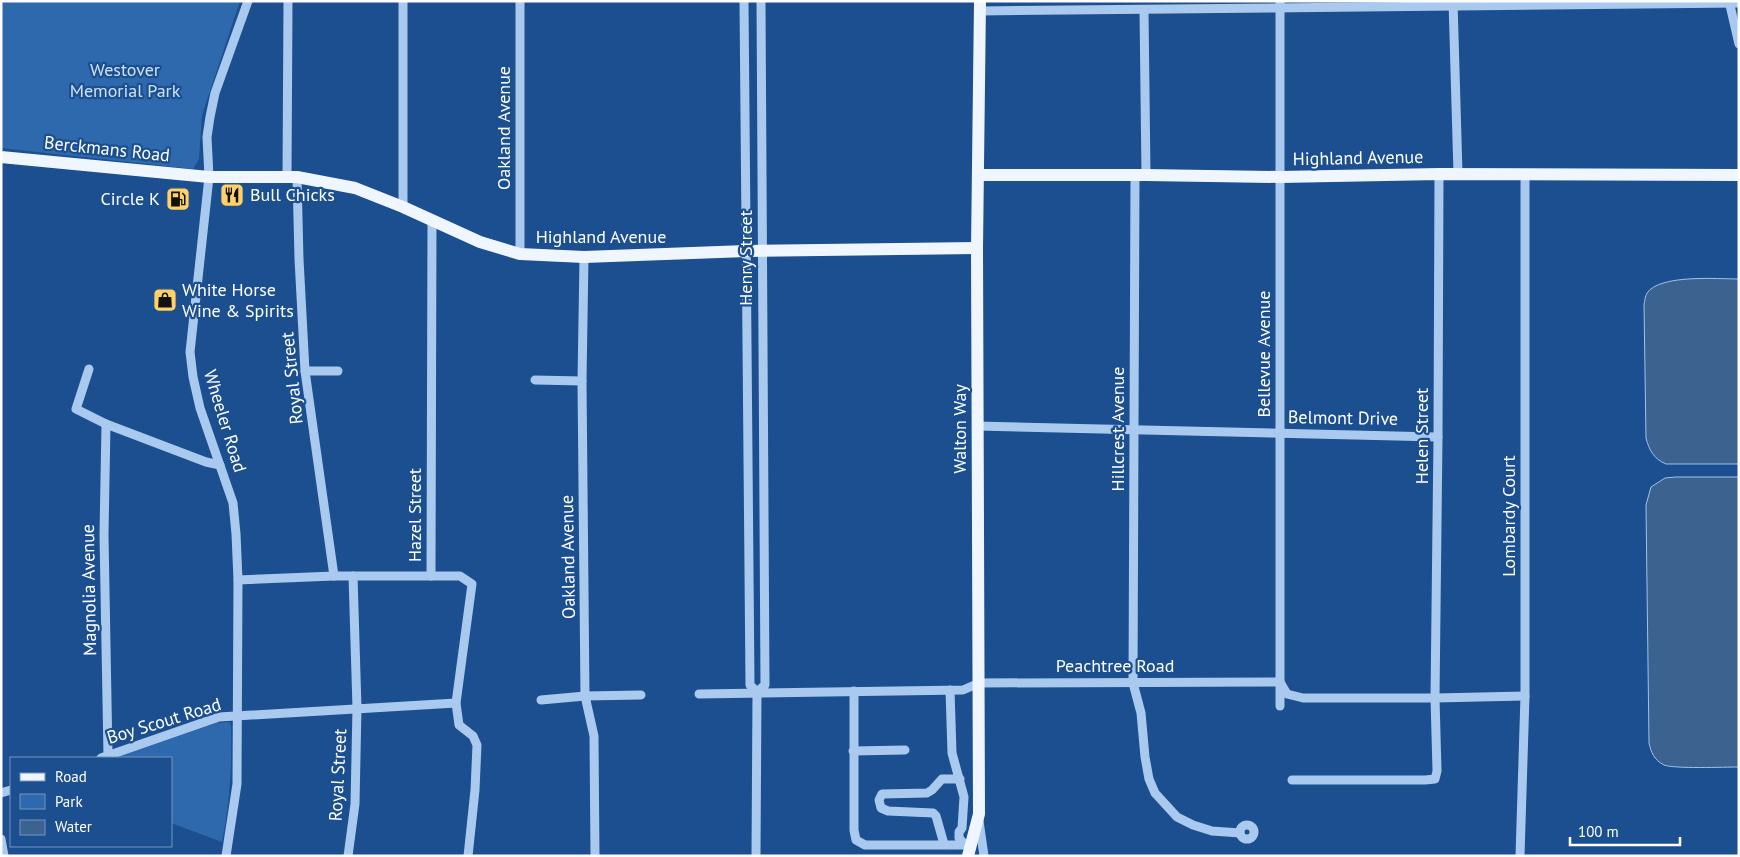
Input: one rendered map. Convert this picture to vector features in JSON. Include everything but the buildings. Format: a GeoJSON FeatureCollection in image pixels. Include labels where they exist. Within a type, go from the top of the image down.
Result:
{"type":"FeatureCollection","features":[{"type":"Feature","properties":{"kind":"main road","name":"Walton Way"},"geometry":{"type":"LineString","coordinates":[[968,848],[979,814],[977,248],[980,6]]}},
{"type":"Feature","properties":{"kind":"main road","name":"Berckmans Road"},"geometry":{"type":"LineString","coordinates":[[1,157],[208,177]]}},
{"type":"Feature","properties":{"kind":"main road","name":"Highland Avenue"},"geometry":{"type":"LineString","coordinates":[[978,175],[1280,177],[1439,174],[1739,175]]}},
{"type":"Feature","properties":{"kind":"main road","name":"Highland Avenue"},"geometry":{"type":"LineString","coordinates":[[208,177],[292,177],[355,188],[403,206],[480,242],[520,254],[584,257],[762,251],[977,248]]}},
{"type":"Feature","properties":{"kind":"street","name":"Wheeler Road"},"geometry":{"type":"LineString","coordinates":[[226,856],[237,784],[238,580],[236,534],[233,503],[200,408],[192,377],[190,357],[208,177],[207,137],[215,93],[248,1]]}},
{"type":"Feature","properties":{"kind":"street","name":"Royal Street"},"geometry":{"type":"LineString","coordinates":[[288,1],[292,177],[299,259],[305,371],[334,576]]}},
{"type":"Feature","properties":{"kind":"street"},"geometry":{"type":"LineString","coordinates":[[403,1],[403,206]]}},
{"type":"Feature","properties":{"kind":"street","name":"Oakland Avenue"},"geometry":{"type":"LineString","coordinates":[[520,1],[520,254]]}},
{"type":"Feature","properties":{"kind":"street","name":"Henry Street"},"geometry":{"type":"LineString","coordinates":[[744,1],[750,686],[757,692]]}},
{"type":"Feature","properties":{"kind":"street","name":"Henry Street"},"geometry":{"type":"LineString","coordinates":[[756,856],[757,692],[765,685],[761,1]]}},
{"type":"Feature","properties":{"kind":"street"},"geometry":{"type":"LineString","coordinates":[[980,6],[1144,10],[1280,5],[1733,3],[1739,44]]}},
{"type":"Feature","properties":{"kind":"street"},"geometry":{"type":"LineString","coordinates":[[1453,4],[1458,174]]}},
{"type":"Feature","properties":{"kind":"street","name":"Bellevue Avenue"},"geometry":{"type":"LineString","coordinates":[[1280,5],[1280,706]]}},
{"type":"Feature","properties":{"kind":"street","name":"Hillcrest Avenue"},"geometry":{"type":"LineString","coordinates":[[1144,10],[1134,430],[1133,683],[1141,713],[1149,779],[1155,793],[1177,817],[1193,825],[1212,831],[1240,833]]}},
{"type":"Feature","properties":{"kind":"street"},"geometry":{"type":"LineString","coordinates":[[744,17],[761,17]]}},
{"type":"Feature","properties":{"kind":"street"},"geometry":{"type":"LineString","coordinates":[[744,97],[761,95]]}},
{"type":"Feature","properties":{"kind":"street","name":"Helen Street"},"geometry":{"type":"LineString","coordinates":[[1292,780],[1435,779],[1437,771],[1434,698],[1438,437],[1439,174]]}},
{"type":"Feature","properties":{"kind":"street","name":"Lombardy Court"},"geometry":{"type":"LineString","coordinates":[[1520,856],[1525,696],[1525,175]]}},
{"type":"Feature","properties":{"kind":"street","name":"Hazel Street"},"geometry":{"type":"LineString","coordinates":[[432,219],[431,576],[460,576],[472,584],[456,703],[459,725],[472,736],[477,744],[475,790],[468,856]]}},
{"type":"Feature","properties":{"kind":"street","name":"Oakland Avenue"},"geometry":{"type":"LineString","coordinates":[[584,257],[582,381],[586,696],[594,736],[595,856]]}},
{"type":"Feature","properties":{"kind":"street"},"geometry":{"type":"LineString","coordinates":[[89,369],[76,409],[106,424],[206,462],[220,465]]}},
{"type":"Feature","properties":{"kind":"street"},"geometry":{"type":"LineString","coordinates":[[305,371],[338,371]]}},
{"type":"Feature","properties":{"kind":"street"},"geometry":{"type":"LineString","coordinates":[[535,380],[582,381]]}},
{"type":"Feature","properties":{"kind":"street"},"geometry":{"type":"LineString","coordinates":[[749,420],[763,420]]}},
{"type":"Feature","properties":{"kind":"street","name":"Magnolia Avenue"},"geometry":{"type":"LineString","coordinates":[[104,757],[106,424]]}},
{"type":"Feature","properties":{"kind":"street","name":"Belmont Drive"},"geometry":{"type":"LineString","coordinates":[[977,426],[1438,437]]}},
{"type":"Feature","properties":{"kind":"street"},"geometry":{"type":"LineString","coordinates":[[238,580],[334,576],[431,576]]}},
{"type":"Feature","properties":{"kind":"street","name":"Royal Street"},"geometry":{"type":"LineString","coordinates":[[348,856],[355,804],[357,708],[353,576]]}},
{"type":"Feature","properties":{"kind":"street"},"geometry":{"type":"LineString","coordinates":[[750,590],[765,590]]}},
{"type":"Feature","properties":{"kind":"street"},"geometry":{"type":"LineString","coordinates":[[1280,682],[1287,694],[1302,698],[1525,696]]}},
{"type":"Feature","properties":{"kind":"street","name":"Peachtree Road"},"geometry":{"type":"LineString","coordinates":[[699,694],[964,690],[979,683],[1280,682]]}},
{"type":"Feature","properties":{"kind":"street"},"geometry":{"type":"LineString","coordinates":[[950,690],[952,753],[964,797],[962,828],[959,832],[959,838],[968,848]]}},
{"type":"Feature","properties":{"kind":"street"},"geometry":{"type":"LineString","coordinates":[[854,691],[854,830],[856,840],[865,845],[944,844],[968,848]]}},
{"type":"Feature","properties":{"kind":"street"},"geometry":{"type":"LineString","coordinates":[[541,700],[586,696],[641,695]]}},
{"type":"Feature","properties":{"kind":"street"},"geometry":{"type":"LineString","coordinates":[[237,716],[456,703]]}},
{"type":"Feature","properties":{"kind":"street","name":"Boy Scout Road"},"geometry":{"type":"LineString","coordinates":[[104,757],[219,717],[237,716]]}},
{"type":"Feature","properties":{"kind":"street"},"geometry":{"type":"LineString","coordinates":[[853,751],[905,750]]}},
{"type":"Feature","properties":{"kind":"street"},"geometry":{"type":"LineString","coordinates":[[944,844],[936,816],[933,813],[888,811],[881,808],[879,800],[882,794],[927,792],[932,790],[942,779],[960,779]]}},
{"type":"Feature","properties":{"kind":"street"},"geometry":{"type":"LineString","coordinates":[[979,814],[984,856]]}},
{"type":"Feature","properties":{"kind":"street"},"geometry":{"type":"LineString","coordinates":[[1,839],[4,856]]}},
{"type":"Feature","properties":{"kind":"green space","name":"Westover Memorial Park"},"geometry":{"type":"Polygon","coordinates":[[[1,1],[240,1],[202,115],[199,159],[193,169],[1,148],[1,1]]]}},
{"type":"Feature","properties":{"kind":"green space"},"geometry":{"type":"Polygon","coordinates":[[[229,722],[231,726],[230,784],[222,842],[172,823],[172,757],[116,757],[217,723],[229,722]]]}},
{"type":"Feature","properties":{"kind":"water"},"geometry":{"type":"Polygon","coordinates":[[[1704,278],[1739,279],[1739,464],[1666,464],[1658,460],[1653,454],[1646,438],[1644,304],[1646,294],[1654,287],[1676,280],[1704,278]]]}},
{"type":"Feature","properties":{"kind":"water"},"geometry":{"type":"Polygon","coordinates":[[[1739,477],[1739,767],[1664,765],[1654,756],[1649,743],[1646,505],[1651,487],[1665,478],[1739,477]]]}},
{"type":"Feature","properties":{"kind":"place","name":"Bull Chicks"},"geometry":{"type":"Point","coordinates":[232,195]}},
{"type":"Feature","properties":{"kind":"place","name":"Circle K"},"geometry":{"type":"Point","coordinates":[178,199]}},
{"type":"Feature","properties":{"kind":"place","name":"White Horse Wine & Spirits"},"geometry":{"type":"Point","coordinates":[165,300]}}]}
